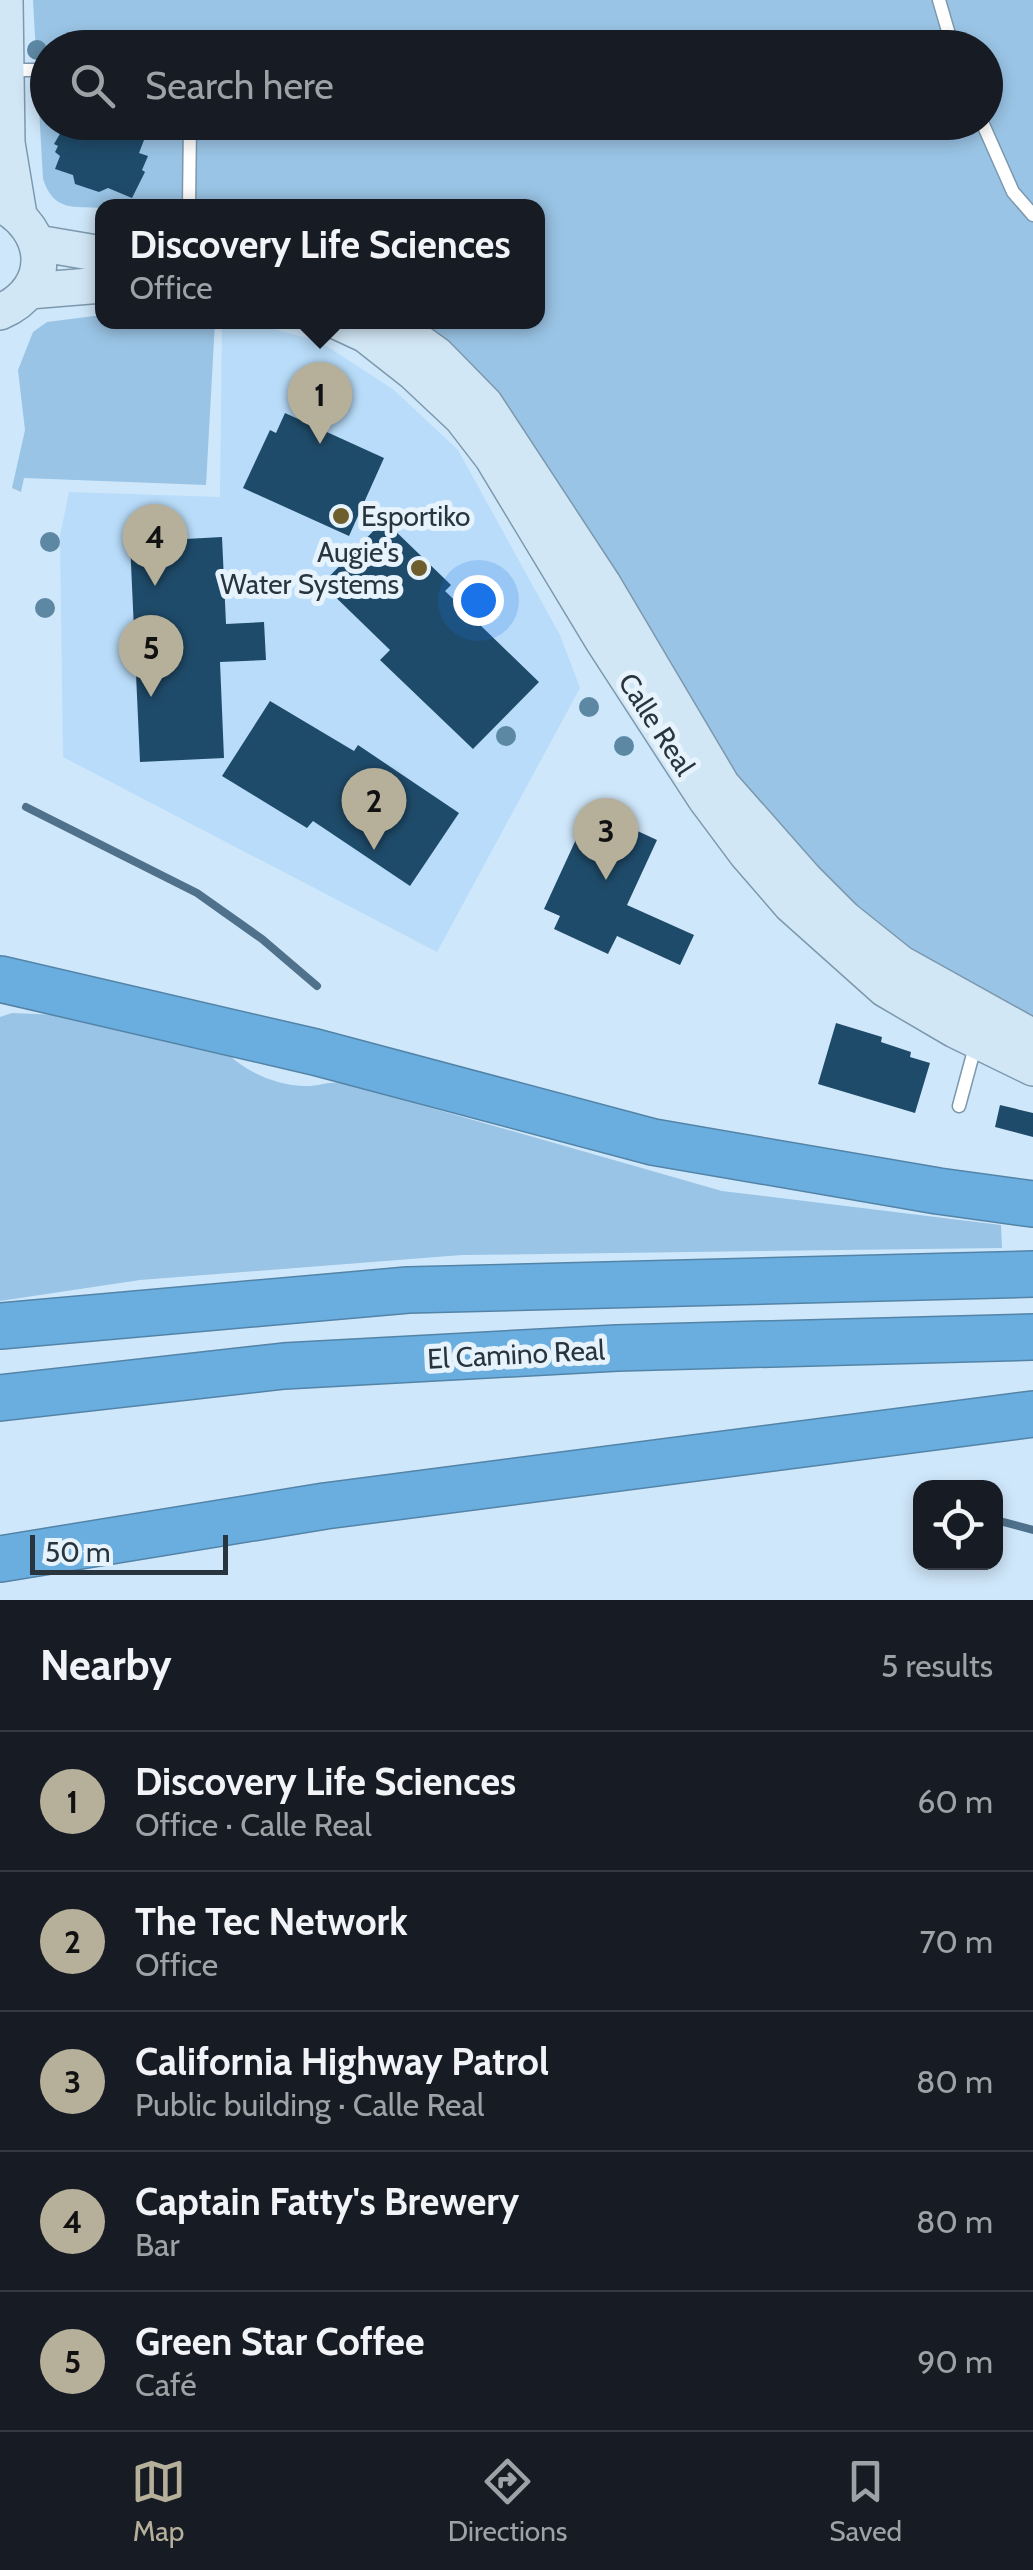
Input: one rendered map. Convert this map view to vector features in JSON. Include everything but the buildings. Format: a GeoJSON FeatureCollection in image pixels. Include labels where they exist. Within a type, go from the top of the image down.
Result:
{"type":"FeatureCollection","features":[{"type":"Feature","properties":{"kind":"highway"},"geometry":{"type":"LineString","coordinates":[[0,979],[316,1052],[654,1142],[1033,1204]]}},
{"type":"Feature","properties":{"kind":"highway"},"geometry":{"type":"LineString","coordinates":[[0,1326],[408,1290],[1033,1274]]}},
{"type":"Feature","properties":{"kind":"highway","name":"El Camino Real"},"geometry":{"type":"LineString","coordinates":[[0,1398],[284,1366],[616,1348],[1033,1337]]}},
{"type":"Feature","properties":{"kind":"highway"},"geometry":{"type":"LineString","coordinates":[[0,1559],[325,1506],[1033,1414]]}},
{"type":"Feature","properties":{"kind":"main road"},"geometry":{"type":"LineString","coordinates":[[0,312],[14,306],[30,291],[38,272],[19,221],[7,143],[5,0]]}},
{"type":"Feature","properties":{"kind":"main road"},"geometry":{"type":"LineString","coordinates":[[19,221],[95,251]]}},
{"type":"Feature","properties":{"kind":"main road"},"geometry":{"type":"LineString","coordinates":[[30,291],[95,286]]}},
{"type":"Feature","properties":{"kind":"main road","name":"Calle Real"},"geometry":{"type":"LineString","coordinates":[[354,329],[412,372],[462,418],[492,458],[603,641],[705,798],[791,905],[885,989],[976,1041],[1033,1068]]}},
{"type":"Feature","properties":{"kind":"main road","name":"Calle Real"},"geometry":{"type":"LineString","coordinates":[[402,329],[437,355],[486,404],[603,584],[722,785],[846,919],[900,962],[1033,1037]]}},
{"type":"Feature","properties":{"kind":"lane"},"geometry":{"type":"LineString","coordinates":[[940,0],[948,30]]}},
{"type":"Feature","properties":{"kind":"lane"},"geometry":{"type":"LineString","coordinates":[[5,70],[30,70]]}},
{"type":"Feature","properties":{"kind":"lane"},"geometry":{"type":"LineString","coordinates":[[189,199],[190,140]]}},
{"type":"Feature","properties":{"kind":"lane"},"geometry":{"type":"LineString","coordinates":[[990,140],[1013,192],[1033,215]]}},
{"type":"Feature","properties":{"kind":"lane"},"geometry":{"type":"LineString","coordinates":[[959,1106],[976,1041]]}},
{"type":"Feature","properties":{"kind":"shaded area"},"geometry":{"type":"Polygon","coordinates":[[[33,0],[1033,0],[1033,1022],[933,967],[835,892],[739,780],[424,329],[545,329],[545,199],[95,199],[95,208],[66,205],[48,190],[43,179],[41,140],[1003,140],[1003,30],[35,30],[33,0]]]}},
{"type":"Feature","properties":{"kind":"shaded area"},"geometry":{"type":"Polygon","coordinates":[[[95,316],[95,329],[215,329],[206,485],[24,478],[21,492],[12,488],[25,430],[18,370],[33,332],[47,322],[95,316]]]}},
{"type":"Feature","properties":{"kind":"shaded area"},"geometry":{"type":"Polygon","coordinates":[[[222,329],[274,329],[319,341],[394,390],[458,450],[560,635],[580,688],[437,952],[63,757],[60,536],[69,492],[220,497],[222,329]]]}},
{"type":"Feature","properties":{"kind":"shaded area"},"geometry":{"type":"Polygon","coordinates":[[[12,1013],[60,1015],[229,1055],[254,1072],[283,1083],[344,1083],[722,1191],[1001,1225],[1002,1248],[462,1255],[140,1280],[0,1301],[0,1017],[12,1013]]]}},
{"type":"Feature","properties":{"kind":"waterway"},"geometry":{"type":"LineString","coordinates":[[26,807],[197,893],[262,939],[317,986]]}},
{"type":"Feature","properties":{"kind":"waterway"},"geometry":{"type":"LineString","coordinates":[[1003,1522],[1033,1530]]}},
{"type":"Feature","properties":{"kind":"place","name":"Discovery Life Sciences"},"geometry":{"type":"Point","coordinates":[320,444]}},
{"type":"Feature","properties":{"kind":"place","name":"Esportiko"},"geometry":{"type":"Point","coordinates":[341,516]}},
{"type":"Feature","properties":{"kind":"place","name":"Augie's Water Systems"},"geometry":{"type":"Point","coordinates":[419,568]}},
{"type":"Feature","properties":{"kind":"place","name":"Captain Fatty's Brewery"},"geometry":{"type":"Point","coordinates":[155,586]}},
{"type":"Feature","properties":{"kind":"place","name":"Green Star Coffee"},"geometry":{"type":"Point","coordinates":[151,697]}},
{"type":"Feature","properties":{"kind":"place","name":"The Tec Network"},"geometry":{"type":"Point","coordinates":[374,850]}},
{"type":"Feature","properties":{"kind":"place","name":"California Highway Patrol"},"geometry":{"type":"Point","coordinates":[606,880]}}]}
